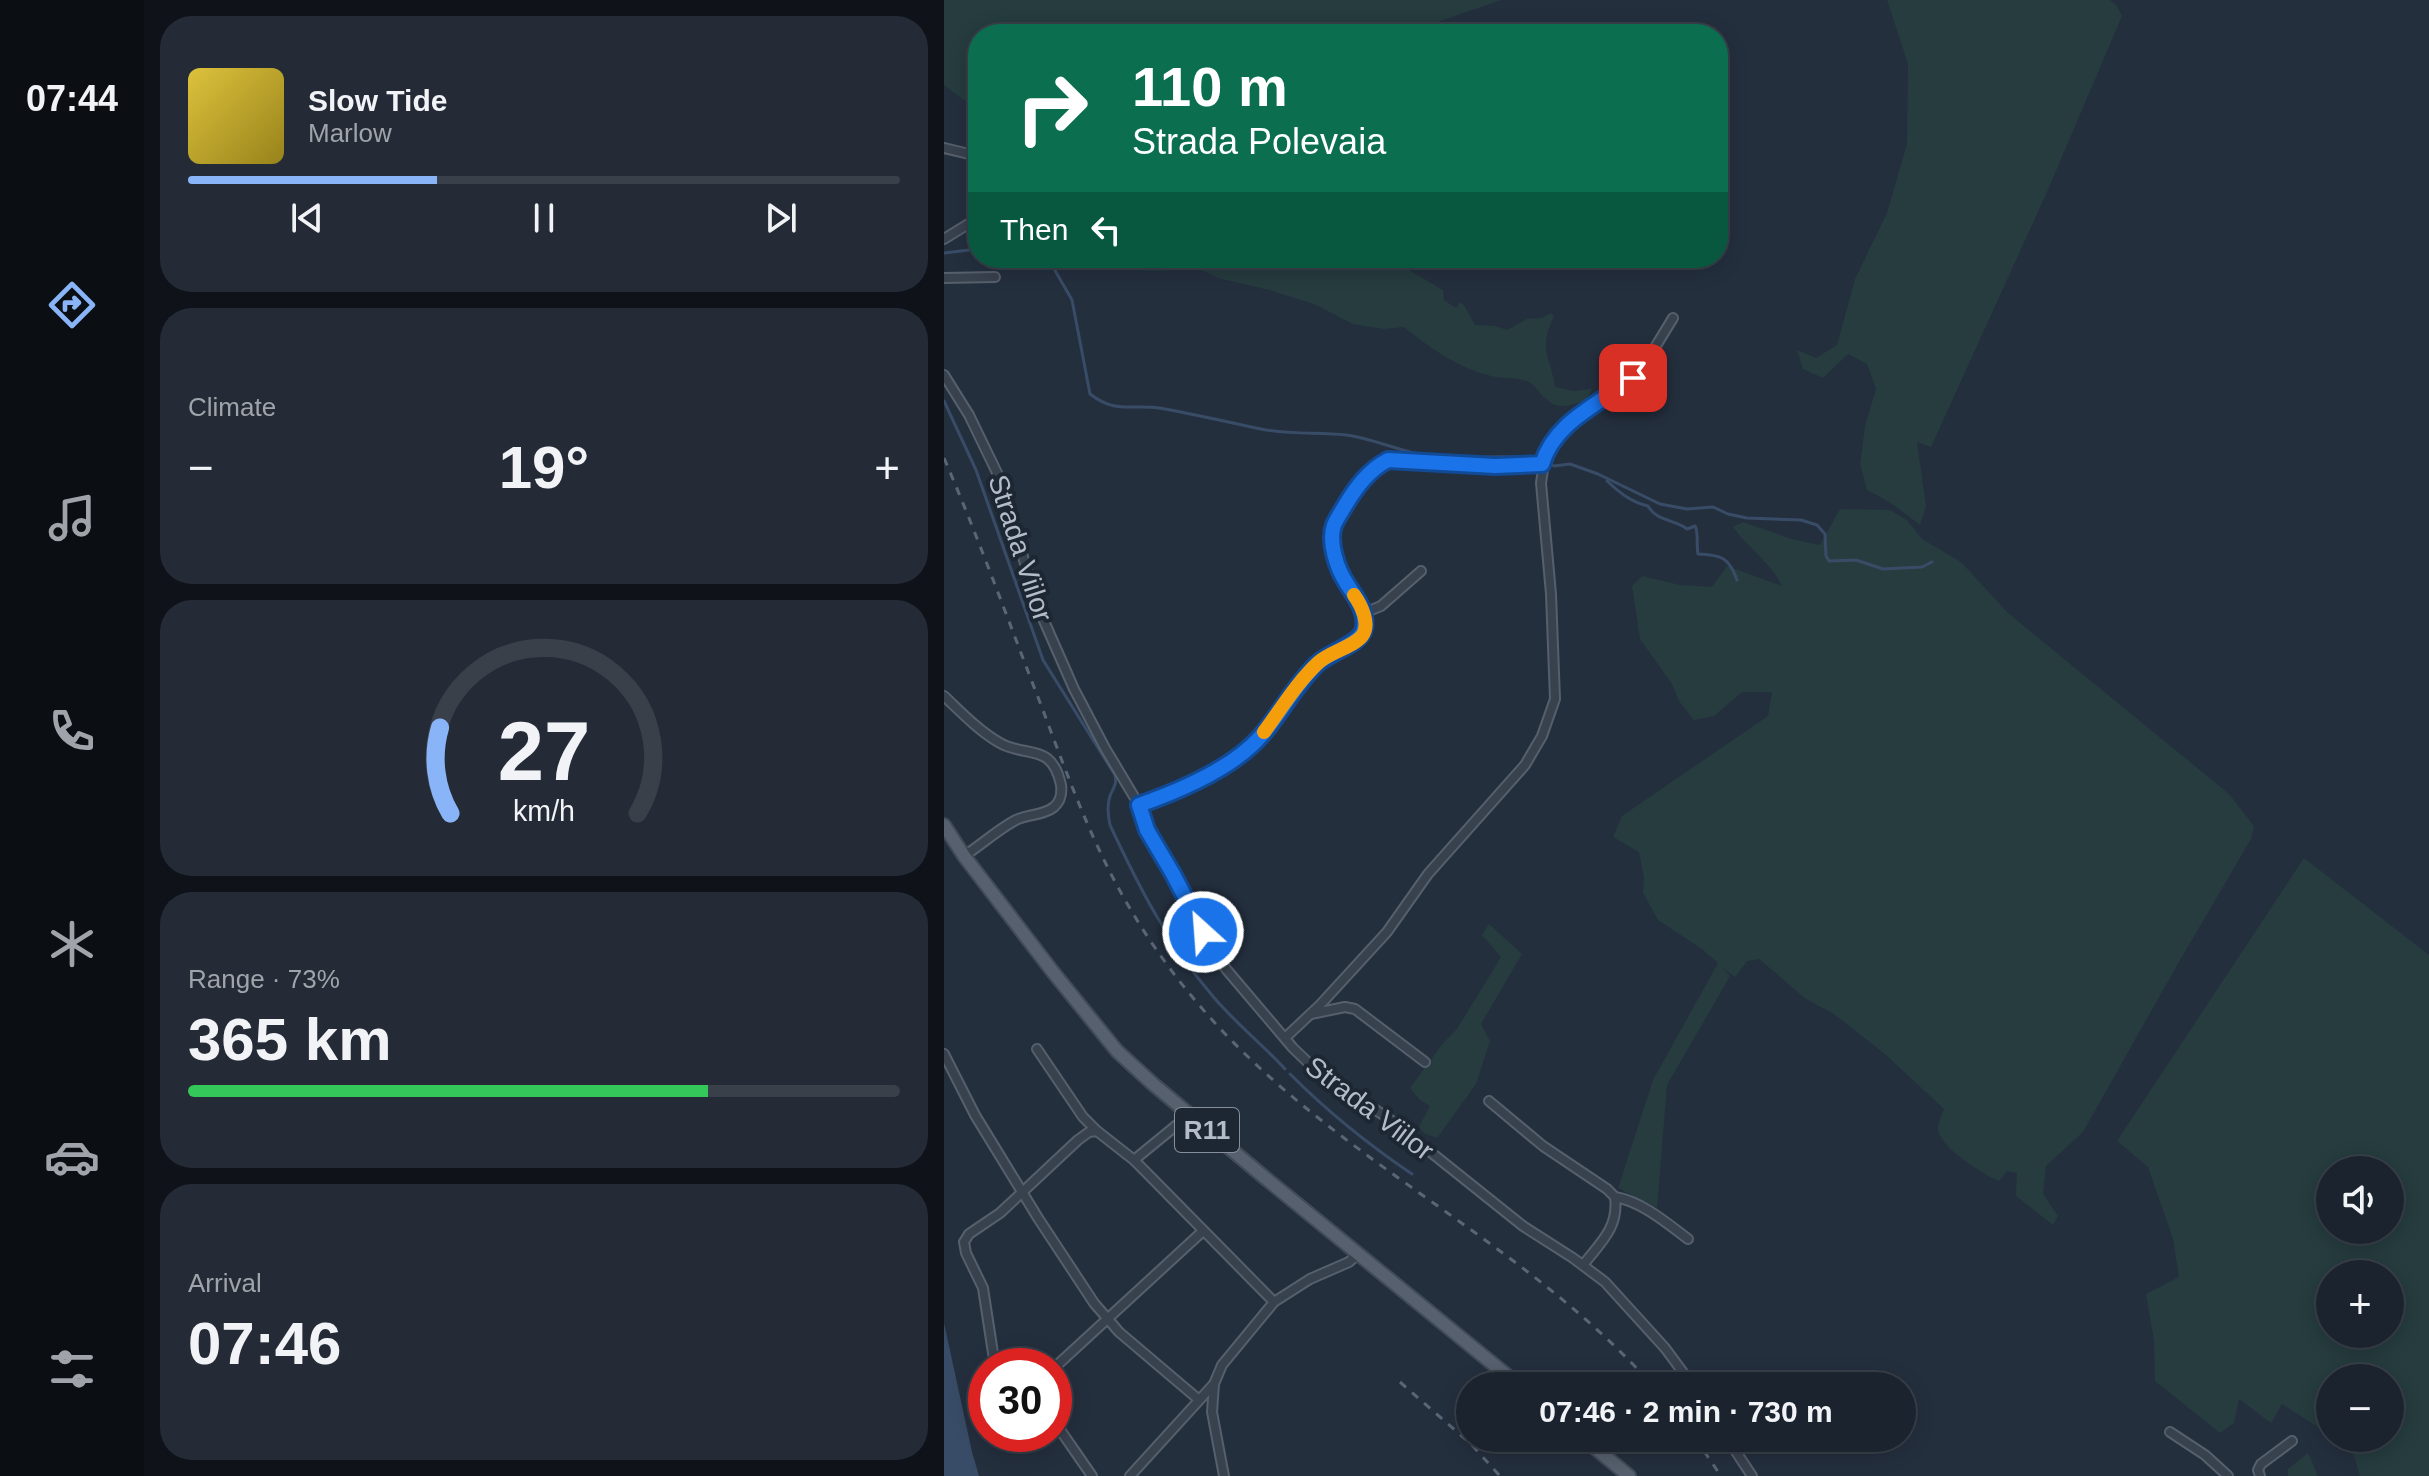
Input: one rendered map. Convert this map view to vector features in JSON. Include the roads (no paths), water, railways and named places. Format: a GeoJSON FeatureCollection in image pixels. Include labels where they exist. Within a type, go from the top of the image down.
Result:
{"type":"FeatureCollection","features":[{"type":"Feature","properties":{"kind":"main road","name":"R11"},"geometry":{"type":"LineString","coordinates":[[944,825],[949,846],[964,856],[1099,1031],[1132,1065],[1503,1372]]}},
{"type":"Feature","properties":{"kind":"main road"},"geometry":{"type":"LineString","coordinates":[[1600,1452],[1629,1476]]}},
{"type":"Feature","properties":{"kind":"street"},"geometry":{"type":"LineString","coordinates":[[944,148],[968,154]]}},
{"type":"Feature","properties":{"kind":"street"},"geometry":{"type":"LineString","coordinates":[[944,239],[968,224]]}},
{"type":"Feature","properties":{"kind":"street"},"geometry":{"type":"LineString","coordinates":[[944,278],[995,277]]}},
{"type":"Feature","properties":{"kind":"street"},"geometry":{"type":"LineString","coordinates":[[1286,1037],[1387,932],[1428,874],[1525,765],[1542,736],[1555,699],[1542,464],[1549,446],[1567,425],[1640,372],[1673,318]]}},
{"type":"Feature","properties":{"kind":"street","name":"Strada Viilor"},"geometry":{"type":"LineString","coordinates":[[944,375],[969,415],[1001,481],[1037,605],[1074,689],[1139,805],[1147,830],[1214,952],[1247,996],[1303,1059],[1388,1118],[1523,1226],[1583,1265],[1616,1292],[1683,1372]]}},
{"type":"Feature","properties":{"kind":"street"},"geometry":{"type":"LineString","coordinates":[[1139,805],[1182,789],[1249,747],[1318,663],[1362,636],[1364,613],[1340,570],[1334,550],[1333,527],[1354,492],[1376,466],[1388,460],[1495,466],[1542,464]]}},
{"type":"Feature","properties":{"kind":"street"},"geometry":{"type":"LineString","coordinates":[[1364,613],[1381,606],[1421,571]]}},
{"type":"Feature","properties":{"kind":"street"},"geometry":{"type":"LineString","coordinates":[[944,696],[965,717],[1000,743],[1014,750],[1034,751],[1052,764],[1060,781],[1060,801],[1051,809],[1012,821],[964,856]]}},
{"type":"Feature","properties":{"kind":"street","name":"Strada Viilor"},"geometry":{"type":"LineString","coordinates":[[1310,1014],[1345,1007],[1355,1009],[1425,1062]]}},
{"type":"Feature","properties":{"kind":"street"},"geometry":{"type":"LineString","coordinates":[[1037,1049],[1076,1108],[1097,1131],[1134,1160],[1274,1302]]}},
{"type":"Feature","properties":{"kind":"street"},"geometry":{"type":"LineString","coordinates":[[944,1054],[975,1115],[1038,1218],[1108,1320],[1198,1399]]}},
{"type":"Feature","properties":{"kind":"street"},"geometry":{"type":"LineString","coordinates":[[1489,1101],[1543,1146],[1615,1197],[1646,1210],[1688,1239]]}},
{"type":"Feature","properties":{"kind":"street"},"geometry":{"type":"LineString","coordinates":[[1134,1160],[1189,1115]]}},
{"type":"Feature","properties":{"kind":"street"},"geometry":{"type":"LineString","coordinates":[[992,1348],[983,1288],[964,1242],[969,1234],[1000,1213],[1078,1140],[1089,1132],[1097,1131]]}},
{"type":"Feature","properties":{"kind":"street"},"geometry":{"type":"LineString","coordinates":[[1583,1265],[1607,1238],[1613,1226],[1615,1197]]}},
{"type":"Feature","properties":{"kind":"street"},"geometry":{"type":"LineString","coordinates":[[1072,1352],[1203,1231]]}},
{"type":"Feature","properties":{"kind":"street"},"geometry":{"type":"LineString","coordinates":[[1224,1476],[1213,1422],[1214,1384],[1222,1365],[1274,1302],[1310,1279],[1349,1262],[1358,1254]]}},
{"type":"Feature","properties":{"kind":"street"},"geometry":{"type":"LineString","coordinates":[[1130,1476],[1214,1384]]}},
{"type":"Feature","properties":{"kind":"street"},"geometry":{"type":"LineString","coordinates":[[2170,1432],[2205,1455],[2228,1476]]}},
{"type":"Feature","properties":{"kind":"street"},"geometry":{"type":"LineString","coordinates":[[2260,1476],[2258,1470],[2261,1464],[2292,1441]]}},
{"type":"Feature","properties":{"kind":"street"},"geometry":{"type":"LineString","coordinates":[[1072,1447],[1092,1476]]}},
{"type":"Feature","properties":{"kind":"street"},"geometry":{"type":"LineString","coordinates":[[1736,1452],[1752,1476]]}},
{"type":"Feature","properties":{"kind":"water"},"geometry":{"type":"Polygon","coordinates":[[[944,1323],[968,1434],[968,1452],[972,1452],[979,1476],[944,1476],[944,1323]]]}},
{"type":"Feature","properties":{"kind":"waterway"},"geometry":{"type":"LineString","coordinates":[[944,253],[968,250]]}},
{"type":"Feature","properties":{"kind":"waterway"},"geometry":{"type":"LineString","coordinates":[[1054,268],[1072,300],[1090,394],[1108,404],[1159,408],[1272,431],[1346,435],[1429,456],[1538,458]]}},
{"type":"Feature","properties":{"kind":"waterway"},"geometry":{"type":"LineString","coordinates":[[944,401],[976,470],[1043,660],[1115,775],[1108,803],[1109,822],[1132,870],[1155,913],[1195,975],[1228,1013],[1285,1069]]}},
{"type":"Feature","properties":{"kind":"waterway"},"geometry":{"type":"LineString","coordinates":[[1550,464],[1570,464],[1598,474],[1660,504],[1687,509],[1713,507],[1747,518],[1801,520],[1817,525],[1825,534],[1829,561],[1856,560],[1883,569],[1922,567],[1932,562]]}},
{"type":"Feature","properties":{"kind":"waterway"},"geometry":{"type":"LineString","coordinates":[[1607,481],[1626,496],[1648,506],[1661,518],[1687,529],[1695,526],[1698,554],[1723,559],[1731,566],[1737,580]]}},
{"type":"Feature","properties":{"kind":"waterway"},"geometry":{"type":"LineString","coordinates":[[1290,1074],[1349,1127],[1412,1174]]}},
{"type":"Feature","properties":{"kind":"railway"},"geometry":{"type":"LineString","coordinates":[[944,458],[1091,831],[1123,897],[1169,967],[1223,1031],[1291,1096],[1556,1295],[1639,1372]]}},
{"type":"Feature","properties":{"kind":"railway"},"geometry":{"type":"LineString","coordinates":[[1400,1382],[1471,1444],[1500,1476]]}},
{"type":"Feature","properties":{"kind":"railway"},"geometry":{"type":"LineString","coordinates":[[1705,1452],[1721,1476]]}}]}
